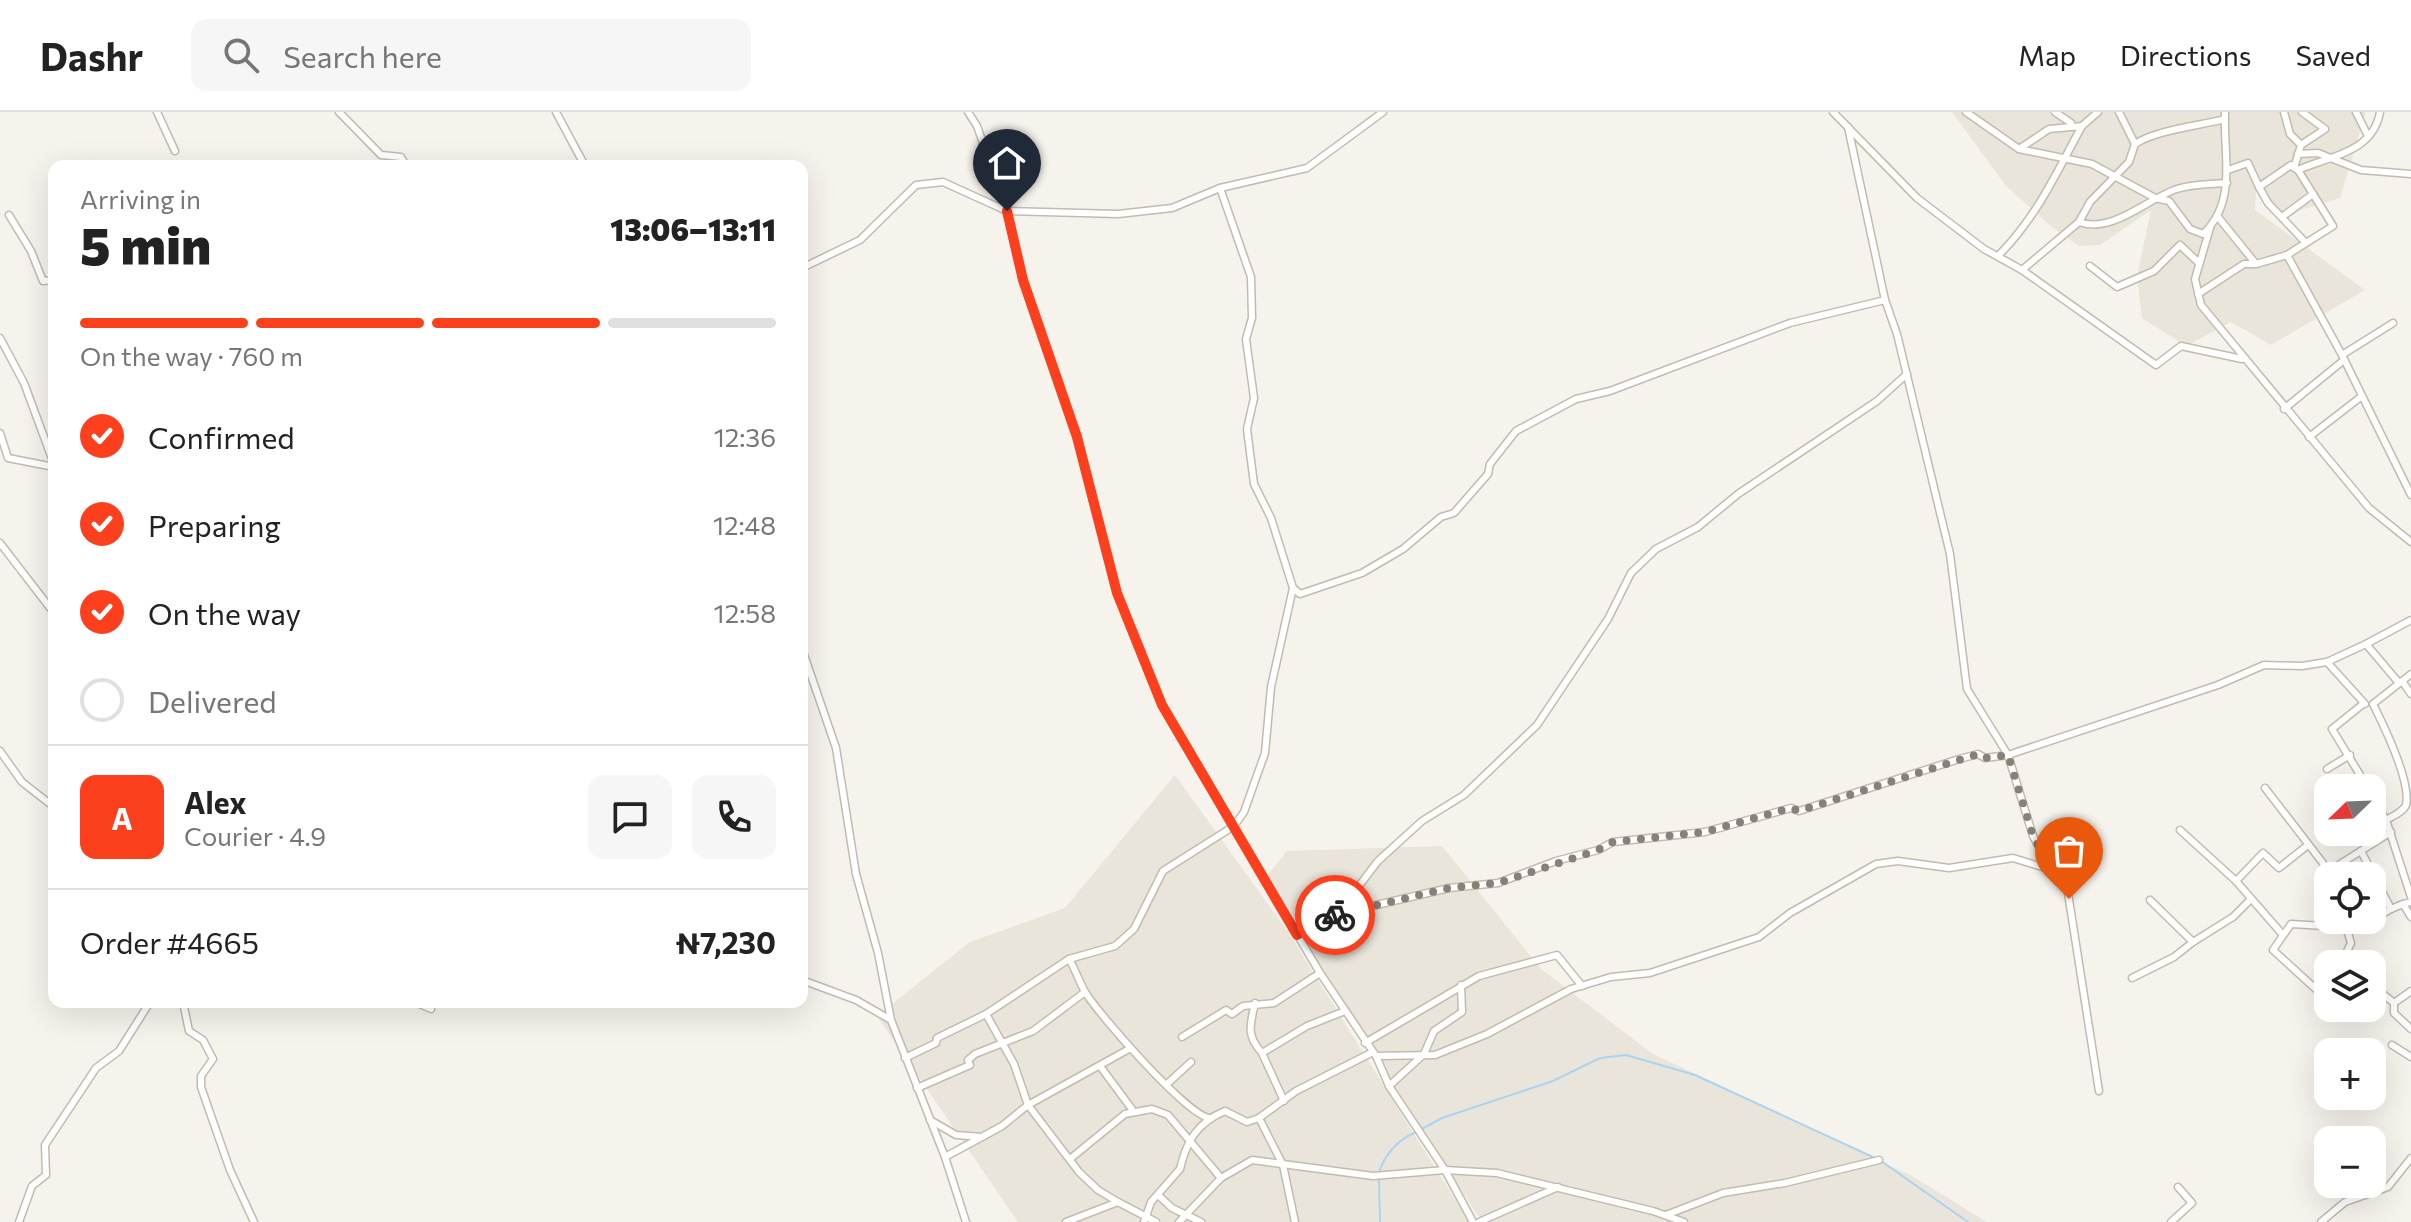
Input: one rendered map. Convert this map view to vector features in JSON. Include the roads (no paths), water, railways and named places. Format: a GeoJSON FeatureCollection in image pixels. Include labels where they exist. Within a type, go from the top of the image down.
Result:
{"type":"FeatureCollection","features":[{"type":"Feature","properties":{"kind":"street"},"geometry":{"type":"LineString","coordinates":[[157,112],[175,151]]}},
{"type":"Feature","properties":{"kind":"street"},"geometry":{"type":"LineString","coordinates":[[339,112],[381,155],[401,157],[403,160]]}},
{"type":"Feature","properties":{"kind":"street"},"geometry":{"type":"LineString","coordinates":[[556,112],[582,160]]}},
{"type":"Feature","properties":{"kind":"street"},"geometry":{"type":"LineString","coordinates":[[968,112],[977,126],[1007,211],[1023,280],[1077,437],[1117,593],[1162,705],[1320,973],[1476,1222],[1558,1187]]}},
{"type":"Feature","properties":{"kind":"street"},"geometry":{"type":"LineString","coordinates":[[808,265],[860,240],[916,185],[943,182],[1007,211],[1118,214],[1172,208],[1220,188],[1307,168],[1383,112]]}},
{"type":"Feature","properties":{"kind":"street"},"geometry":{"type":"LineString","coordinates":[[1833,112],[1917,198],[1984,249],[2022,270],[2156,365],[2181,346],[2242,359]]}},
{"type":"Feature","properties":{"kind":"street"},"geometry":{"type":"LineString","coordinates":[[1966,112],[2019,149],[2097,165],[2116,178],[2125,179],[2175,206],[2192,231],[2203,234],[2218,217],[2227,183],[2225,116],[2173,133],[2153,134],[2135,144],[2129,162],[2116,178],[2090,202],[2079,222],[2022,270]]}},
{"type":"Feature","properties":{"kind":"street"},"geometry":{"type":"LineString","coordinates":[[2055,112],[2078,126]]}},
{"type":"Feature","properties":{"kind":"street"},"geometry":{"type":"LineString","coordinates":[[2019,149],[2049,129],[2078,126],[2098,112]]}},
{"type":"Feature","properties":{"kind":"street"},"geometry":{"type":"LineString","coordinates":[[2119,112],[2135,144]]}},
{"type":"Feature","properties":{"kind":"street"},"geometry":{"type":"LineString","coordinates":[[2284,112],[2290,134],[2301,145]]}},
{"type":"Feature","properties":{"kind":"street"},"geometry":{"type":"LineString","coordinates":[[2296,169],[2301,145],[2325,129],[2302,112]]}},
{"type":"Feature","properties":{"kind":"street"},"geometry":{"type":"LineString","coordinates":[[2356,112],[2368,136]]}},
{"type":"Feature","properties":{"kind":"street"},"geometry":{"type":"LineString","coordinates":[[2296,169],[2347,154],[2378,125],[2380,112]]}},
{"type":"Feature","properties":{"kind":"street"},"geometry":{"type":"LineString","coordinates":[[1999,255],[2027,227],[2065,158],[2078,126]]}},
{"type":"Feature","properties":{"kind":"street"},"geometry":{"type":"LineString","coordinates":[[1848,127],[1885,300],[1907,374],[1950,554],[1967,689],[2008,755],[2033,836],[2052,870]]}},
{"type":"Feature","properties":{"kind":"street"},"geometry":{"type":"LineString","coordinates":[[2298,154],[2310,151],[2361,170],[2411,174]]}},
{"type":"Feature","properties":{"kind":"street"},"geometry":{"type":"LineString","coordinates":[[2228,170],[2248,163],[2259,187],[2305,242]]}},
{"type":"Feature","properties":{"kind":"street"},"geometry":{"type":"LineString","coordinates":[[2198,294],[2244,264],[2256,264],[2287,255],[2333,226],[2291,165],[2259,187]]}},
{"type":"Feature","properties":{"kind":"street"},"geometry":{"type":"LineString","coordinates":[[2079,222],[2087,225],[2132,213],[2182,187],[2227,183]]}},
{"type":"Feature","properties":{"kind":"street"},"geometry":{"type":"LineString","coordinates":[[1220,188],[1251,277],[1252,318],[1246,339],[1254,398],[1247,429],[1251,470],[1293,588],[1300,594],[1362,573],[1403,549],[1441,517],[1454,513],[1488,474],[1490,464],[1516,431],[1576,399],[1610,391],[1790,323],[1885,300]]}},
{"type":"Feature","properties":{"kind":"street"},"geometry":{"type":"LineString","coordinates":[[2282,217],[2313,194]]}},
{"type":"Feature","properties":{"kind":"street"},"geometry":{"type":"LineString","coordinates":[[9,215],[31,251],[43,281],[48,281]]}},
{"type":"Feature","properties":{"kind":"street"},"geometry":{"type":"LineString","coordinates":[[2218,217],[2256,264]]}},
{"type":"Feature","properties":{"kind":"street"},"geometry":{"type":"LineString","coordinates":[[2210,228],[2210,237],[2195,279],[2201,305],[2242,359],[2369,508],[2411,542]]}},
{"type":"Feature","properties":{"kind":"street"},"geometry":{"type":"LineString","coordinates":[[2090,266],[2117,287],[2154,271],[2180,245],[2199,263]]}},
{"type":"Feature","properties":{"kind":"street"},"geometry":{"type":"LineString","coordinates":[[2287,255],[2343,358],[2411,495]]}},
{"type":"Feature","properties":{"kind":"street"},"geometry":{"type":"LineString","coordinates":[[2284,409],[2343,358],[2393,323]]}},
{"type":"Feature","properties":{"kind":"street"},"geometry":{"type":"LineString","coordinates":[[0,338],[24,383],[48,449]]}},
{"type":"Feature","properties":{"kind":"street"},"geometry":{"type":"LineString","coordinates":[[1297,935],[1349,899],[1378,861],[1422,821],[1464,795],[1537,725],[1608,619],[1631,573],[1656,549],[1698,527],[1738,494],[1877,401],[1907,374]]}},
{"type":"Feature","properties":{"kind":"street"},"geometry":{"type":"LineString","coordinates":[[2309,437],[2362,396]]}},
{"type":"Feature","properties":{"kind":"street"},"geometry":{"type":"LineString","coordinates":[[0,433],[8,458],[48,464]]}},
{"type":"Feature","properties":{"kind":"street"},"geometry":{"type":"LineString","coordinates":[[0,543],[48,605]]}},
{"type":"Feature","properties":{"kind":"street"},"geometry":{"type":"LineString","coordinates":[[905,1058],[986,1014],[1069,959],[1115,946],[1134,929],[1163,871],[1182,862],[1234,826],[1244,812],[1265,753],[1271,687],[1293,588]]}},
{"type":"Feature","properties":{"kind":"street"},"geometry":{"type":"LineString","coordinates":[[1321,918],[1449,888],[1498,883],[1598,850],[1613,842],[1705,832],[1791,808],[1799,811],[1978,754],[1985,758],[2008,755],[2061,734],[2218,685],[2264,665],[2302,666],[2327,662],[2411,620]]}},
{"type":"Feature","properties":{"kind":"street"},"geometry":{"type":"LineString","coordinates":[[2366,644],[2411,694]]}},
{"type":"Feature","properties":{"kind":"street"},"geometry":{"type":"LineString","coordinates":[[2327,662],[2363,704]]}},
{"type":"Feature","properties":{"kind":"street"},"geometry":{"type":"LineString","coordinates":[[808,666],[836,748],[845,818],[891,1020],[945,1157],[966,1222]]}},
{"type":"Feature","properties":{"kind":"street"},"geometry":{"type":"LineString","coordinates":[[2360,774],[2332,729],[2363,704],[2373,704],[2411,674]]}},
{"type":"Feature","properties":{"kind":"street"},"geometry":{"type":"LineString","coordinates":[[2373,704],[2404,768],[2410,797],[2405,808],[2386,820],[2411,917]]}},
{"type":"Feature","properties":{"kind":"street"},"geometry":{"type":"LineString","coordinates":[[0,751],[22,782],[48,802]]}},
{"type":"Feature","properties":{"kind":"street"},"geometry":{"type":"LineString","coordinates":[[2327,769],[2350,755]]}},
{"type":"Feature","properties":{"kind":"street"},"geometry":{"type":"LineString","coordinates":[[2265,788],[2321,862]]}},
{"type":"Feature","properties":{"kind":"street"},"geometry":{"type":"LineString","coordinates":[[2180,830],[2236,881],[2283,935]]}},
{"type":"Feature","properties":{"kind":"street"},"geometry":{"type":"LineString","coordinates":[[2346,862],[2391,832]]}},
{"type":"Feature","properties":{"kind":"street"},"geometry":{"type":"LineString","coordinates":[[2236,881],[2263,853],[2279,868],[2308,845]]}},
{"type":"Feature","properties":{"kind":"street"},"geometry":{"type":"LineString","coordinates":[[2361,851],[2391,909]]}},
{"type":"Feature","properties":{"kind":"street"},"geometry":{"type":"LineString","coordinates":[[1145,1220],[1158,1195],[1180,1169],[1181,1152],[1209,1118],[1225,1111],[1247,1122],[1259,1118],[1296,1091],[1373,1054],[1435,1055],[1487,1034],[1582,986],[1611,977],[1650,973],[1759,937],[1790,913],[1876,864],[1898,861],[1949,868],[2013,858],[2065,874],[2099,1091]]}},
{"type":"Feature","properties":{"kind":"street"},"geometry":{"type":"LineString","coordinates":[[2132,978],[2174,957],[2233,917],[2251,899]]}},
{"type":"Feature","properties":{"kind":"street"},"geometry":{"type":"LineString","coordinates":[[2150,900],[2193,942]]}},
{"type":"Feature","properties":{"kind":"street"},"geometry":{"type":"LineString","coordinates":[[2386,912],[2408,901]]}},
{"type":"Feature","properties":{"kind":"street"},"geometry":{"type":"LineString","coordinates":[[2314,924],[2291,924],[2273,950],[2314,987]]}},
{"type":"Feature","properties":{"kind":"street"},"geometry":{"type":"LineString","coordinates":[[1365,1043],[1479,976],[1557,955],[1582,986]]}},
{"type":"Feature","properties":{"kind":"street"},"geometry":{"type":"LineString","coordinates":[[1069,959],[1085,992],[1129,1049],[1195,1112],[1209,1118]]}},
{"type":"Feature","properties":{"kind":"street"},"geometry":{"type":"LineString","coordinates":[[1182,1037],[1226,1010],[1232,1014],[1255,1003],[1274,1003],[1320,973]]}},
{"type":"Feature","properties":{"kind":"street"},"geometry":{"type":"LineString","coordinates":[[808,982],[856,1000],[891,1020]]}},
{"type":"Feature","properties":{"kind":"street"},"geometry":{"type":"LineString","coordinates":[[1389,1086],[1424,1054],[1434,1031],[1462,1012],[1461,985]]}},
{"type":"Feature","properties":{"kind":"street"},"geometry":{"type":"LineString","coordinates":[[2394,1003],[2411,991]]}},
{"type":"Feature","properties":{"kind":"street"},"geometry":{"type":"LineString","coordinates":[[917,1088],[970,1065],[968,1060],[975,1054],[1033,1031],[1085,992]]}},
{"type":"Feature","properties":{"kind":"street"},"geometry":{"type":"LineString","coordinates":[[2386,996],[2394,1003]]}},
{"type":"Feature","properties":{"kind":"street"},"geometry":{"type":"LineString","coordinates":[[1255,1003],[1248,1029],[1250,1040],[1262,1053],[1284,1101]]}},
{"type":"Feature","properties":{"kind":"street"},"geometry":{"type":"LineString","coordinates":[[2394,1003],[2394,1013],[2411,1029]]}},
{"type":"Feature","properties":{"kind":"street"},"geometry":{"type":"LineString","coordinates":[[19,1222],[32,1186],[46,1175],[45,1145],[96,1068],[119,1051],[146,1008]]}},
{"type":"Feature","properties":{"kind":"street"},"geometry":{"type":"LineString","coordinates":[[184,1008],[189,1031],[203,1040],[213,1059],[201,1076],[201,1087],[230,1170],[254,1222]]}},
{"type":"Feature","properties":{"kind":"street"},"geometry":{"type":"LineString","coordinates":[[1262,1053],[1269,1045],[1345,1011]]}},
{"type":"Feature","properties":{"kind":"street"},"geometry":{"type":"LineString","coordinates":[[986,1014],[1005,1044],[1028,1105],[1070,1159],[1098,1190],[1145,1220],[1156,1222]]}},
{"type":"Feature","properties":{"kind":"street"},"geometry":{"type":"LineString","coordinates":[[2392,1045],[2411,1057]]}},
{"type":"Feature","properties":{"kind":"street"},"geometry":{"type":"LineString","coordinates":[[945,1157],[1002,1126],[1028,1105],[1129,1049]]}},
{"type":"Feature","properties":{"kind":"street"},"geometry":{"type":"LineString","coordinates":[[1167,1084],[1191,1062]]}},
{"type":"Feature","properties":{"kind":"street"},"geometry":{"type":"LineString","coordinates":[[1100,1066],[1134,1112]]}},
{"type":"Feature","properties":{"kind":"street"},"geometry":{"type":"LineString","coordinates":[[1070,1159],[1125,1114],[1152,1109],[1168,1115],[1221,1178]]}},
{"type":"Feature","properties":{"kind":"street"},"geometry":{"type":"LineString","coordinates":[[1259,1118],[1283,1165],[1295,1222]]}},
{"type":"Feature","properties":{"kind":"street"},"geometry":{"type":"LineString","coordinates":[[930,1120],[956,1135],[982,1137]]}},
{"type":"Feature","properties":{"kind":"street"},"geometry":{"type":"LineString","coordinates":[[2321,1222],[2345,1202],[2388,1187],[2411,1158]]}},
{"type":"Feature","properties":{"kind":"street"},"geometry":{"type":"LineString","coordinates":[[1179,1222],[1221,1178],[1252,1160],[1373,1176],[1445,1170],[1497,1173],[1684,1222]]}},
{"type":"Feature","properties":{"kind":"street"},"geometry":{"type":"LineString","coordinates":[[1666,1215],[1723,1193],[1785,1183],[1879,1160]]}},
{"type":"Feature","properties":{"kind":"street"},"geometry":{"type":"LineString","coordinates":[[2171,1222],[2192,1203],[2178,1187]]}},
{"type":"Feature","properties":{"kind":"street"},"geometry":{"type":"LineString","coordinates":[[1158,1195],[1172,1208],[1201,1222]]}},
{"type":"Feature","properties":{"kind":"street"},"geometry":{"type":"LineString","coordinates":[[1066,1222],[1118,1202]]}},
{"type":"Feature","properties":{"kind":"waterway"},"geometry":{"type":"LineString","coordinates":[[1422,1129],[1442,1118],[1553,1081],[1600,1058],[1626,1055],[1695,1075],[1875,1158]]}},
{"type":"Feature","properties":{"kind":"waterway"},"geometry":{"type":"LineString","coordinates":[[1379,1173],[1393,1148],[1417,1132]]}},
{"type":"Feature","properties":{"kind":"waterway"},"geometry":{"type":"LineString","coordinates":[[1881,1161],[1968,1222]]}},
{"type":"Feature","properties":{"kind":"waterway"},"geometry":{"type":"LineString","coordinates":[[1379,1179],[1380,1222]]}}]}
